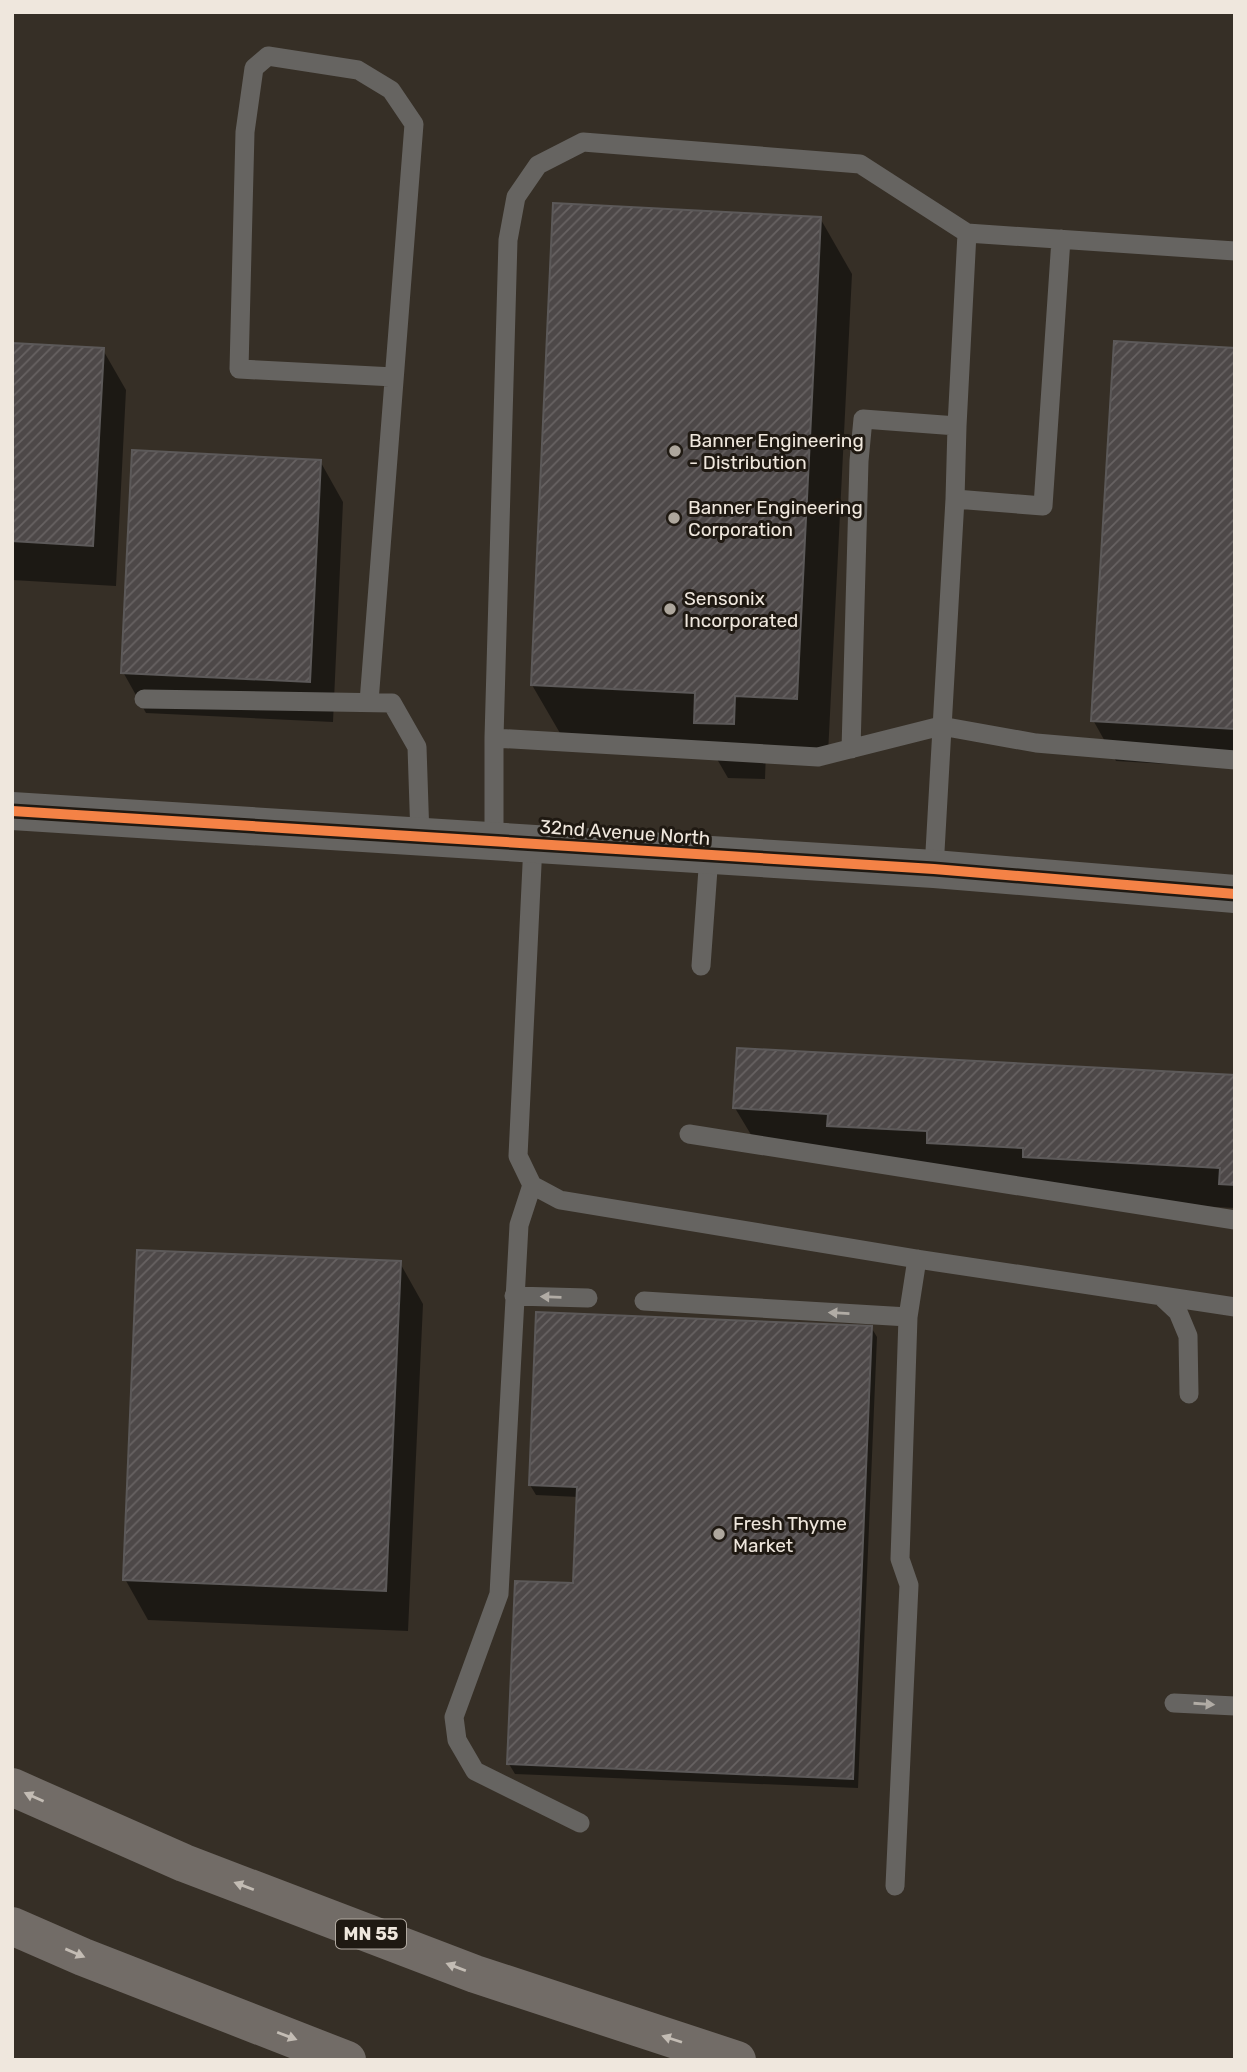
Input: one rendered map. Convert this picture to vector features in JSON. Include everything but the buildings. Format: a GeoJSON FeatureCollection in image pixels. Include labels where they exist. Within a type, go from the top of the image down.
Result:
{"type":"FeatureCollection","features":[{"type":"Feature","properties":{"kind":"main road","name":"MN 55"},"geometry":{"type":"LineString","coordinates":[[12,1787],[184,1863],[475,1974],[737,2060]]}},
{"type":"Feature","properties":{"kind":"main road"},"geometry":{"type":"LineString","coordinates":[[12,1926],[83,1957],[347,2060]]}},
{"type":"Feature","properties":{"kind":"street","name":"32nd Avenue North"},"geometry":{"type":"LineString","coordinates":[[12,811],[933,869],[1235,894]]}},
{"type":"Feature","properties":{"kind":"lane"},"geometry":{"type":"LineString","coordinates":[[369,702],[414,124],[391,90],[358,70],[268,56],[254,68],[245,132],[239,369],[394,377]]}},
{"type":"Feature","properties":{"kind":"lane"},"geometry":{"type":"LineString","coordinates":[[494,841],[494,738],[508,240],[516,197],[538,165],[583,142],[860,164],[967,233],[1235,251]]}},
{"type":"Feature","properties":{"kind":"lane"},"geometry":{"type":"LineString","coordinates":[[933,869],[956,499],[967,233]]}},
{"type":"Feature","properties":{"kind":"lane"},"geometry":{"type":"LineString","coordinates":[[956,499],[1043,506],[1061,239]]}},
{"type":"Feature","properties":{"kind":"lane"},"geometry":{"type":"LineString","coordinates":[[851,749],[859,461],[863,419],[957,426]]}},
{"type":"Feature","properties":{"kind":"lane"},"geometry":{"type":"LineString","coordinates":[[144,699],[392,702],[417,747],[419,837]]}},
{"type":"Feature","properties":{"kind":"lane"},"geometry":{"type":"LineString","coordinates":[[494,738],[818,757],[941,726],[1036,743],[1235,760]]}},
{"type":"Feature","properties":{"kind":"lane"},"geometry":{"type":"LineString","coordinates":[[533,844],[518,1156],[532,1185],[560,1200],[917,1259],[1235,1307]]}},
{"type":"Feature","properties":{"kind":"lane"},"geometry":{"type":"LineString","coordinates":[[701,966],[709,855]]}},
{"type":"Feature","properties":{"kind":"lane"},"geometry":{"type":"LineString","coordinates":[[689,1135],[1235,1220]]}},
{"type":"Feature","properties":{"kind":"lane"},"geometry":{"type":"LineString","coordinates":[[532,1185],[519,1225],[499,1594],[454,1717],[457,1740],[475,1771],[580,1823]]}},
{"type":"Feature","properties":{"kind":"lane"},"geometry":{"type":"LineString","coordinates":[[895,1886],[909,1585],[900,1559],[908,1317],[917,1259]]}},
{"type":"Feature","properties":{"kind":"lane"},"geometry":{"type":"LineString","coordinates":[[514,1296],[588,1298]]}},
{"type":"Feature","properties":{"kind":"lane"},"geometry":{"type":"LineString","coordinates":[[1162,1297],[1178,1312],[1188,1336],[1189,1394]]}},
{"type":"Feature","properties":{"kind":"lane"},"geometry":{"type":"LineString","coordinates":[[644,1301],[908,1317]]}},
{"type":"Feature","properties":{"kind":"lane"},"geometry":{"type":"LineString","coordinates":[[1174,1703],[1235,1706]]}},
{"type":"Feature","properties":{"kind":"cycle path"},"geometry":{"type":"LineString","coordinates":[[12,811],[934,869],[1235,894]]}},
{"type":"Feature","properties":{"kind":"place","name":"Banner Engineering - Distribution"},"geometry":{"type":"Point","coordinates":[675,451]}},
{"type":"Feature","properties":{"kind":"place","name":"Banner Engineering Corporation"},"geometry":{"type":"Point","coordinates":[674,518]}},
{"type":"Feature","properties":{"kind":"place","name":"Sensonix Incorporated"},"geometry":{"type":"Point","coordinates":[670,609]}},
{"type":"Feature","properties":{"kind":"place","name":"Fresh Thyme Market"},"geometry":{"type":"Point","coordinates":[719,1534]}}]}
